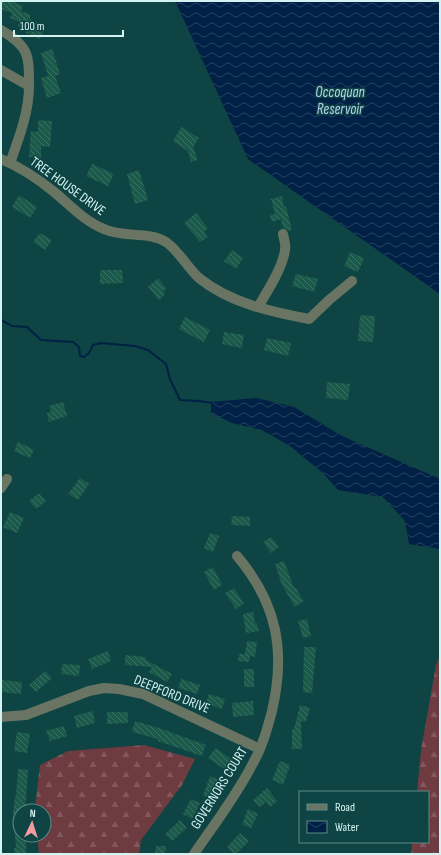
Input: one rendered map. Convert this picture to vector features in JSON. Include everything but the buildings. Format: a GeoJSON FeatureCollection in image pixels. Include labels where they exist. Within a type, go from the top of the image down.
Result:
{"type":"FeatureCollection","features":[{"type":"Feature","properties":{"kind":"street"},"geometry":{"type":"LineString","coordinates":[[1,30],[19,42],[27,55],[29,63],[29,95],[24,121],[5,161]]}},
{"type":"Feature","properties":{"kind":"street"},"geometry":{"type":"LineString","coordinates":[[1,70],[29,86]]}},
{"type":"Feature","properties":{"kind":"street","name":"TREE HOUSE DRIVE"},"geometry":{"type":"LineString","coordinates":[[5,161],[41,182],[71,207],[104,229],[118,233],[151,236],[159,239],[173,248],[187,266],[210,286],[234,299],[258,307],[309,319],[352,281]]}},
{"type":"Feature","properties":{"kind":"street"},"geometry":{"type":"LineString","coordinates":[[258,307],[276,275],[284,256],[285,242],[283,234]]}},
{"type":"Feature","properties":{"kind":"street"},"geometry":{"type":"LineString","coordinates":[[1,488],[8,478]]}},
{"type":"Feature","properties":{"kind":"street","name":"GOVERNORS COURT"},"geometry":{"type":"LineString","coordinates":[[194,854],[243,781],[260,748],[267,730],[276,689],[279,662],[274,624],[265,596],[254,577],[237,556]]}},
{"type":"Feature","properties":{"kind":"street","name":"DEEPFORD DRIVE"},"geometry":{"type":"LineString","coordinates":[[1,717],[26,715],[89,691],[104,688],[119,689],[143,694],[260,748]]}},
{"type":"Feature","properties":{"kind":"green space"},"geometry":{"type":"Polygon","coordinates":[[[440,655],[440,854],[411,854],[412,843],[429,843],[429,791],[417,791],[421,750],[436,665],[440,655]]]}},
{"type":"Feature","properties":{"kind":"green space"},"geometry":{"type":"Polygon","coordinates":[[[144,745],[195,759],[182,785],[141,840],[139,854],[39,854],[38,843],[52,843],[52,803],[36,803],[40,765],[68,751],[144,745]]]}},
{"type":"Feature","properties":{"kind":"water","name":"Occoquan Reservoir"},"geometry":{"type":"Polygon","coordinates":[[[175,1],[440,1],[440,294],[248,159],[175,1]]]}},
{"type":"Feature","properties":{"kind":"water"},"geometry":{"type":"Polygon","coordinates":[[[256,398],[294,407],[342,436],[440,479],[440,549],[409,544],[405,521],[383,497],[338,490],[324,474],[290,446],[262,430],[232,423],[211,413],[211,402],[256,398]]]}},
{"type":"Feature","properties":{"kind":"waterway"},"geometry":{"type":"LineString","coordinates":[[1,320],[12,326],[27,327],[41,340],[73,342],[79,347],[80,356],[84,357],[89,353],[93,345],[101,343],[135,346],[148,350],[166,364],[170,379],[180,400],[212,403]]}}]}
